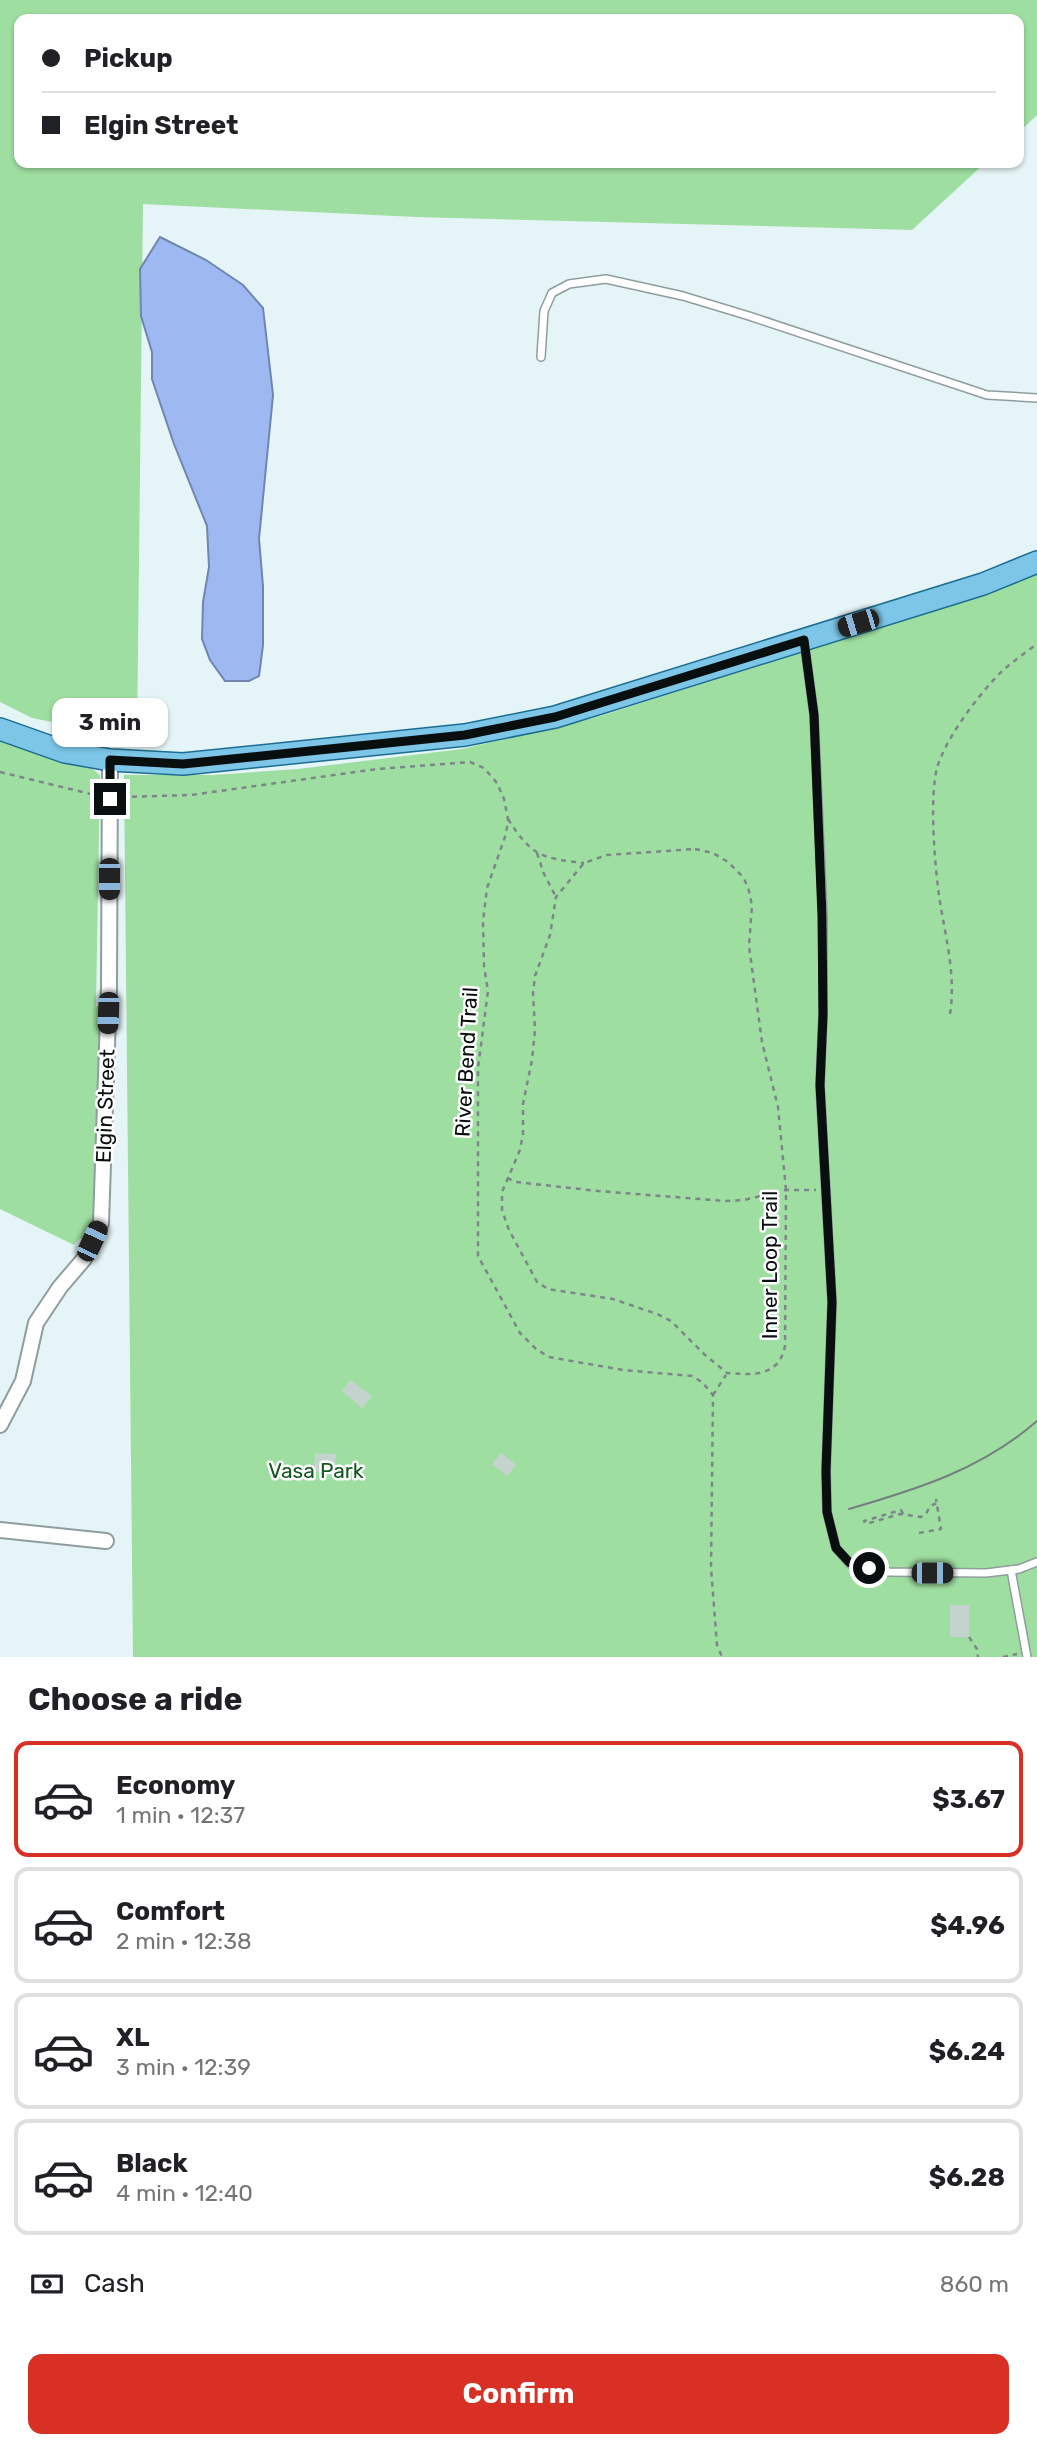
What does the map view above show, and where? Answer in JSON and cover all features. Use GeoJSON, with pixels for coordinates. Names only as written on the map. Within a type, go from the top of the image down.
{"type":"FeatureCollection","features":[{"type":"Feature","properties":{"kind":"main road"},"geometry":{"type":"LineString","coordinates":[[0,729],[65,752],[110,760],[183,764],[465,735],[555,717],[983,584],[1037,562]]}},
{"type":"Feature","properties":{"kind":"street","name":"Elgin Street"},"geometry":{"type":"LineString","coordinates":[[0,1425],[23,1381],[36,1323],[83,1259],[101,1223],[108,987],[110,760]]}},
{"type":"Feature","properties":{"kind":"street"},"geometry":{"type":"LineString","coordinates":[[0,1530],[106,1541]]}},
{"type":"Feature","properties":{"kind":"lane"},"geometry":{"type":"LineString","coordinates":[[541,357],[544,311],[552,293],[569,284],[606,279],[671,293],[749,316],[987,395],[1037,398]]}},
{"type":"Feature","properties":{"kind":"lane"},"geometry":{"type":"LineString","coordinates":[[804,640],[814,715],[821,889],[823,1015],[820,1085],[832,1302],[826,1471],[827,1512],[836,1548],[850,1563],[888,1572],[986,1573],[1010,1570],[1037,1562]]}},
{"type":"Feature","properties":{"kind":"lane"},"geometry":{"type":"LineString","coordinates":[[1010,1570],[1027,1657]]}},
{"type":"Feature","properties":{"kind":"path"},"geometry":{"type":"LineString","coordinates":[[950,1014],[953,996],[938,888],[933,805],[937,768],[951,739],[976,703],[1003,671],[1037,643]]}},
{"type":"Feature","properties":{"kind":"path"},"geometry":{"type":"LineString","coordinates":[[0,772],[110,799],[191,795],[377,769],[470,762],[484,768],[496,783],[504,799],[508,819],[524,844],[537,853],[557,860],[584,863]]}},
{"type":"Feature","properties":{"kind":"path","name":"River Bend Trail"},"geometry":{"type":"LineString","coordinates":[[508,819],[506,834],[487,888],[483,922],[484,966],[488,991],[478,1068],[478,1256],[520,1333],[536,1349],[550,1357],[623,1370],[692,1376],[702,1382],[713,1395]]}},
{"type":"Feature","properties":{"kind":"path","name":"Inner Loop Trail"},"geometry":{"type":"LineString","coordinates":[[584,863],[607,855],[695,849],[713,853],[728,862],[744,878],[749,891],[752,906],[749,946],[762,1042],[778,1107],[786,1190],[785,1346],[783,1360],[774,1368],[762,1372],[727,1373]]}},
{"type":"Feature","properties":{"kind":"path"},"geometry":{"type":"LineString","coordinates":[[537,853],[556,897]]}},
{"type":"Feature","properties":{"kind":"path"},"geometry":{"type":"LineString","coordinates":[[584,863],[556,897],[550,935],[535,976],[535,1030],[523,1104],[520,1150],[502,1192],[502,1210],[509,1230],[537,1282],[548,1289],[613,1299],[657,1314],[671,1321],[727,1373],[713,1395],[711,1568],[717,1645],[722,1657]]}},
{"type":"Feature","properties":{"kind":"path"},"geometry":{"type":"LineString","coordinates":[[507,1178],[516,1182],[598,1191],[725,1201],[744,1200],[786,1190],[826,1190]]}},
{"type":"Feature","properties":{"kind":"path"},"geometry":{"type":"LineString","coordinates":[[902,1512],[866,1524],[864,1521],[902,1512],[921,1517],[937,1501],[941,1529],[919,1533]]}},
{"type":"Feature","properties":{"kind":"path"},"geometry":{"type":"LineString","coordinates":[[969,1637],[977,1649],[978,1657]]}},
{"type":"Feature","properties":{"kind":"green space"},"geometry":{"type":"Polygon","coordinates":[[[0,0],[1037,0],[1037,115],[1024,127],[1024,14],[14,14],[14,168],[980,168],[912,230],[416,217],[143,204],[137,739],[32,718],[0,702],[0,0]]]}},
{"type":"Feature","properties":{"kind":"green space","name":"Vasa Park"},"geometry":{"type":"Polygon","coordinates":[[[1037,572],[1037,1657],[133,1657],[124,775],[213,775],[298,769],[462,749],[594,718],[1004,588],[1037,572]]]}},
{"type":"Feature","properties":{"kind":"green space"},"geometry":{"type":"Polygon","coordinates":[[[0,736],[89,766],[100,775],[96,1006],[104,1007],[98,1251],[80,1238],[74,1245],[0,1209],[0,736]]]}},
{"type":"Feature","properties":{"kind":"water"},"geometry":{"type":"Polygon","coordinates":[[[160,237],[206,260],[243,285],[263,308],[273,395],[259,539],[263,586],[263,645],[259,676],[249,681],[225,681],[210,660],[202,639],[203,602],[209,567],[207,526],[174,444],[152,379],[152,352],[141,316],[140,269],[160,237]]]}},
{"type":"Feature","properties":{"kind":"building"},"geometry":{"type":"Polygon","coordinates":[[[350,1380],[372,1396],[362,1408],[342,1391],[350,1380]]]}},
{"type":"Feature","properties":{"kind":"building"},"geometry":{"type":"Polygon","coordinates":[[[315,1453],[336,1454],[335,1473],[314,1472],[315,1453]]]}},
{"type":"Feature","properties":{"kind":"building"},"geometry":{"type":"Polygon","coordinates":[[[501,1453],[516,1465],[507,1476],[492,1464],[501,1453]]]}},
{"type":"Feature","properties":{"kind":"building"},"geometry":{"type":"Polygon","coordinates":[[[950,1605],[969,1605],[969,1637],[950,1637],[950,1605]]]}},
{"type":"Feature","properties":{"kind":"tram line"},"geometry":{"type":"LineString","coordinates":[[849,1509],[900,1494],[972,1465],[1016,1438],[1037,1421]]}},
{"type":"Feature","properties":{"kind":"route"},"geometry":{"type":"LineString","coordinates":[[110,799],[110,760],[183,764],[465,735],[555,717],[804,640],[814,715],[822,916],[823,1015],[820,1085],[832,1302],[827,1512],[836,1548],[850,1563],[869,1568]]}}]}
